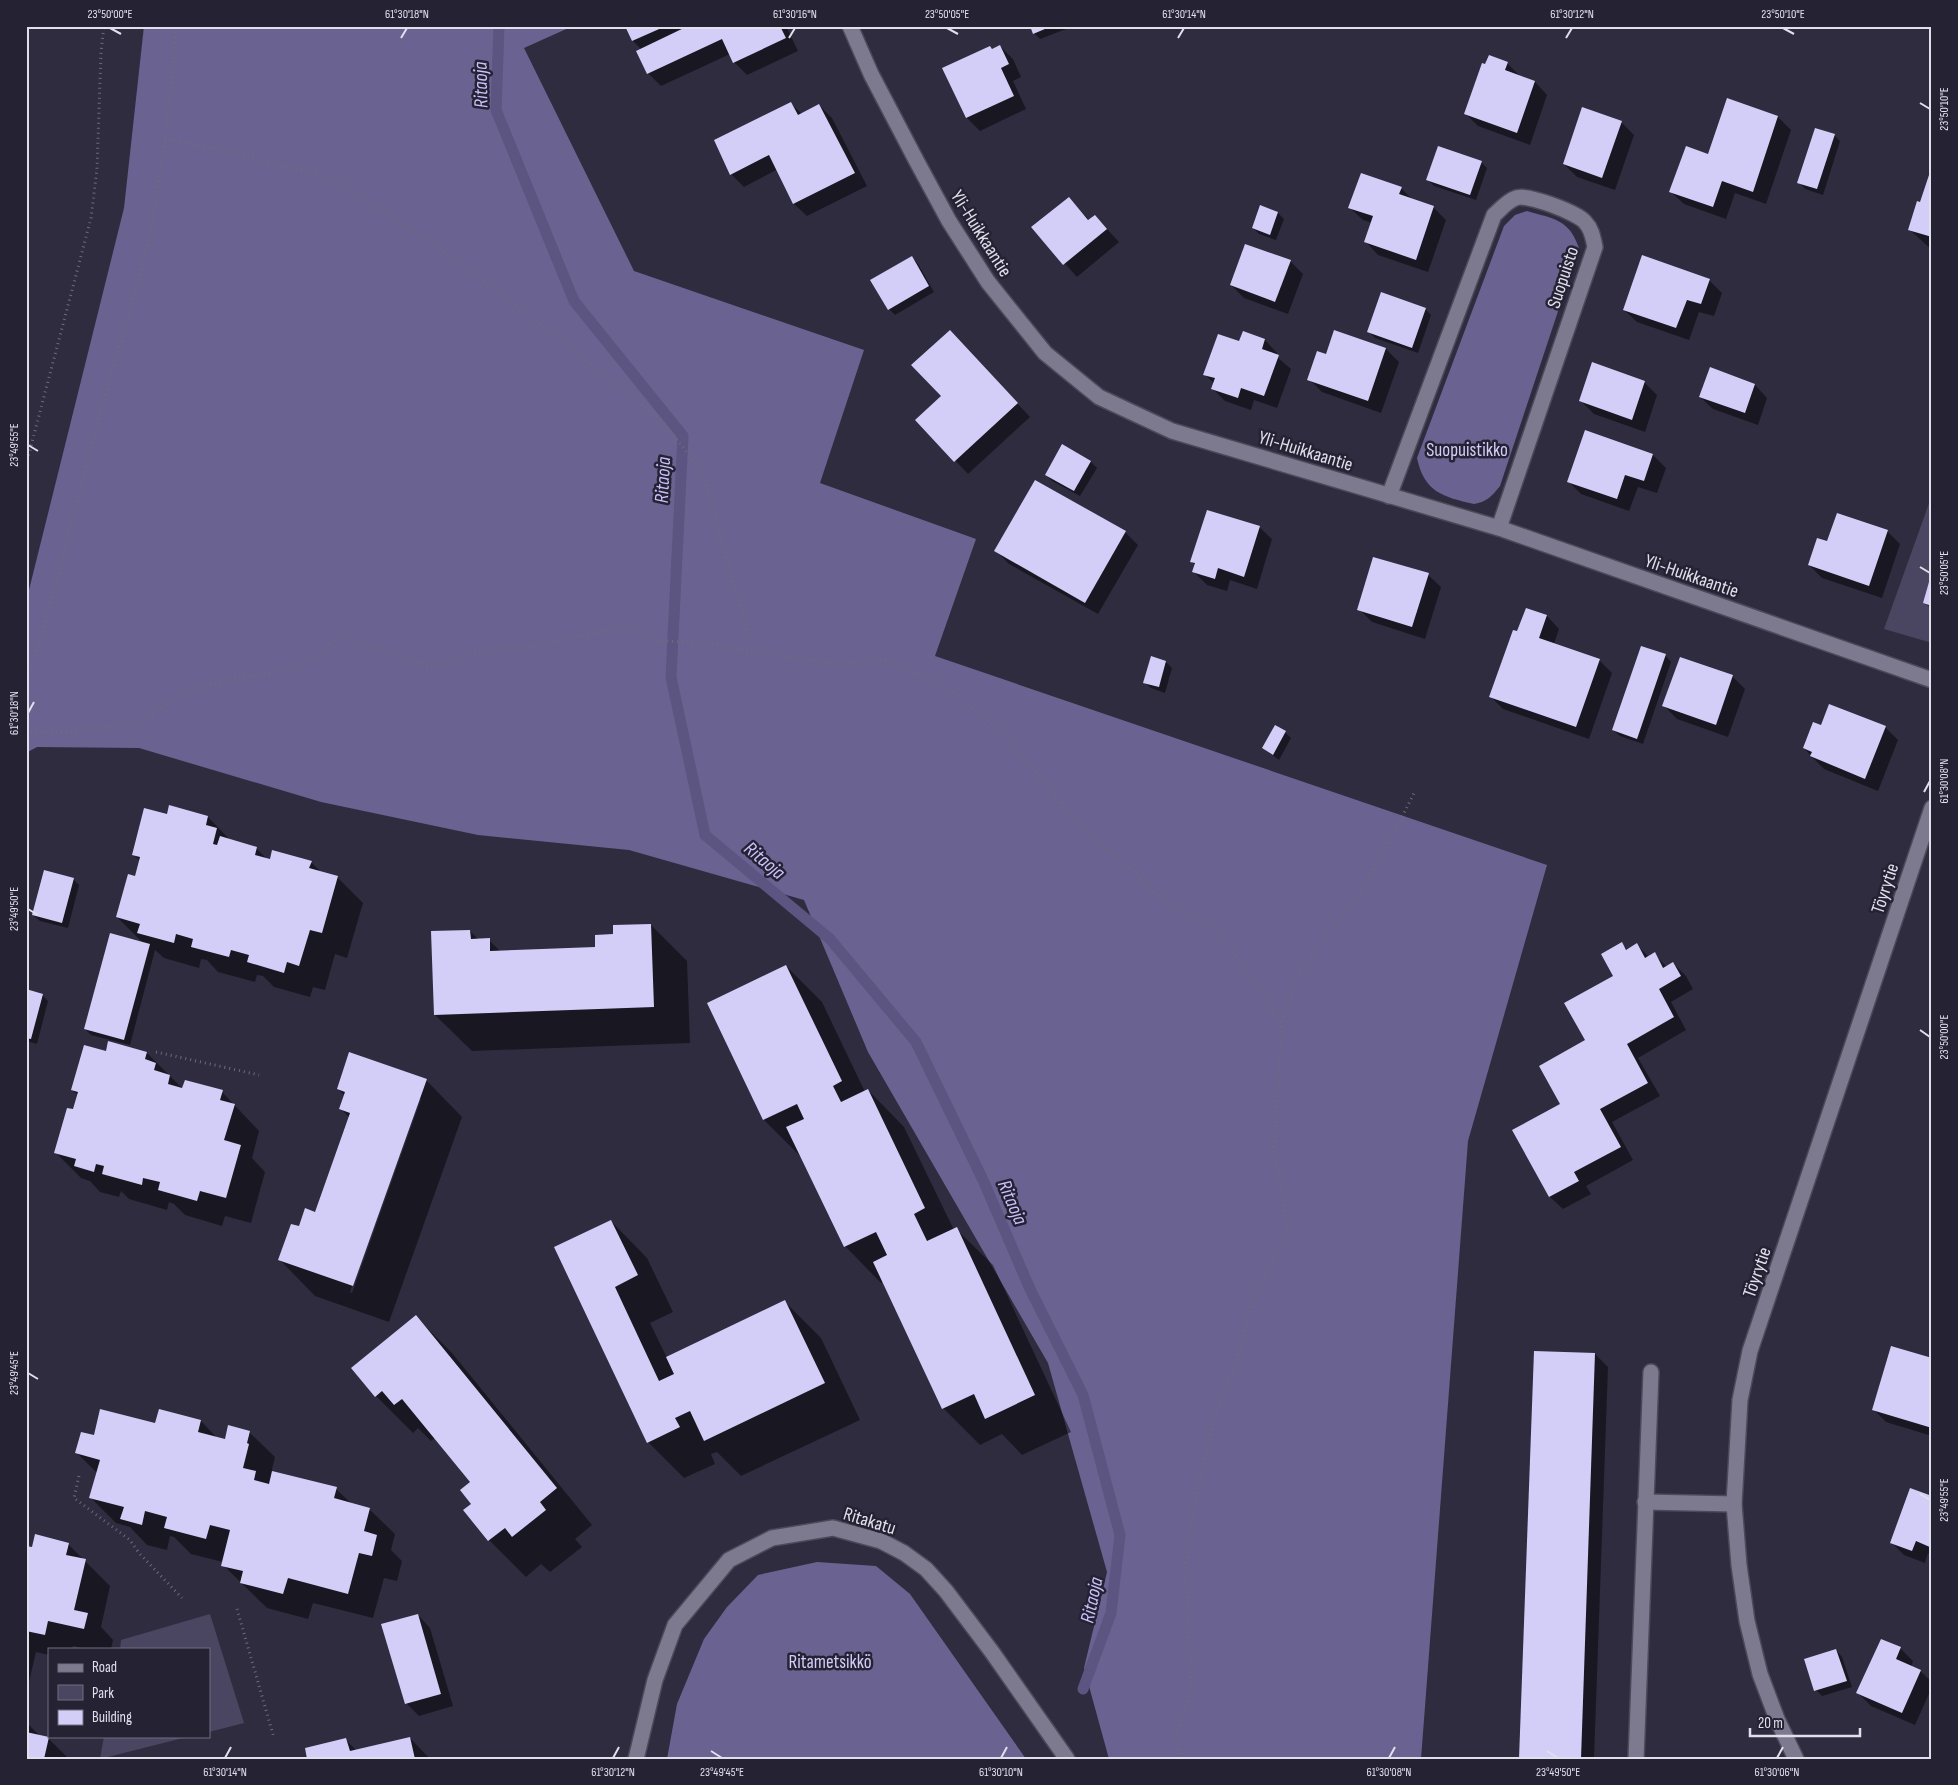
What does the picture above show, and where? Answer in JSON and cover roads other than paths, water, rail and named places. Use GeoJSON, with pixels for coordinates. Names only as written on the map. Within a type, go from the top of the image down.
{"type":"FeatureCollection","features":[{"type":"Feature","properties":{"kind":"street","name":"Yli-Huikkaantie"},"geometry":{"type":"LineString","coordinates":[[850,26],[872,74],[949,221],[988,282],[1045,353],[1100,397],[1172,431],[1499,528],[1932,680]]}},
{"type":"Feature","properties":{"kind":"street","name":"Suopuisto"},"geometry":{"type":"LineString","coordinates":[[1389,496],[1494,215],[1504,205],[1517,197],[1529,198],[1575,214],[1584,220],[1591,231],[1595,247],[1499,528]]}},
{"type":"Feature","properties":{"kind":"street","name":"Töyrytie"},"geometry":{"type":"LineString","coordinates":[[1796,1759],[1777,1719],[1760,1674],[1746,1621],[1734,1504],[1740,1400],[1750,1351],[1932,808]]}},
{"type":"Feature","properties":{"kind":"street"},"geometry":{"type":"LineString","coordinates":[[1636,1759],[1651,1372]]}},
{"type":"Feature","properties":{"kind":"street"},"geometry":{"type":"LineString","coordinates":[[1645,1502],[1734,1504]]}},
{"type":"Feature","properties":{"kind":"street","name":"Ritakatu"},"geometry":{"type":"LineString","coordinates":[[636,1759],[654,1680],[675,1624],[723,1567],[729,1560],[772,1538],[833,1528],[881,1541],[904,1553],[926,1569],[946,1591],[986,1644],[1067,1759]]}},
{"type":"Feature","properties":{"kind":"waterway","name":"Ritaoja"},"geometry":{"type":"LineString","coordinates":[[499,26],[496,110],[574,301],[683,436],[671,677],[705,835],[830,939],[916,1042],[983,1180],[1030,1289],[1083,1395],[1120,1535],[1111,1613],[1083,1689]]}},
{"type":"Feature","properties":{"kind":"park label","name":"Suopuistikko"},"geometry":{"type":"Point","coordinates":[1467,449]}},
{"type":"Feature","properties":{"kind":"park label","name":"Ritametsikkö"},"geometry":{"type":"Point","coordinates":[830,1661]}}]}
